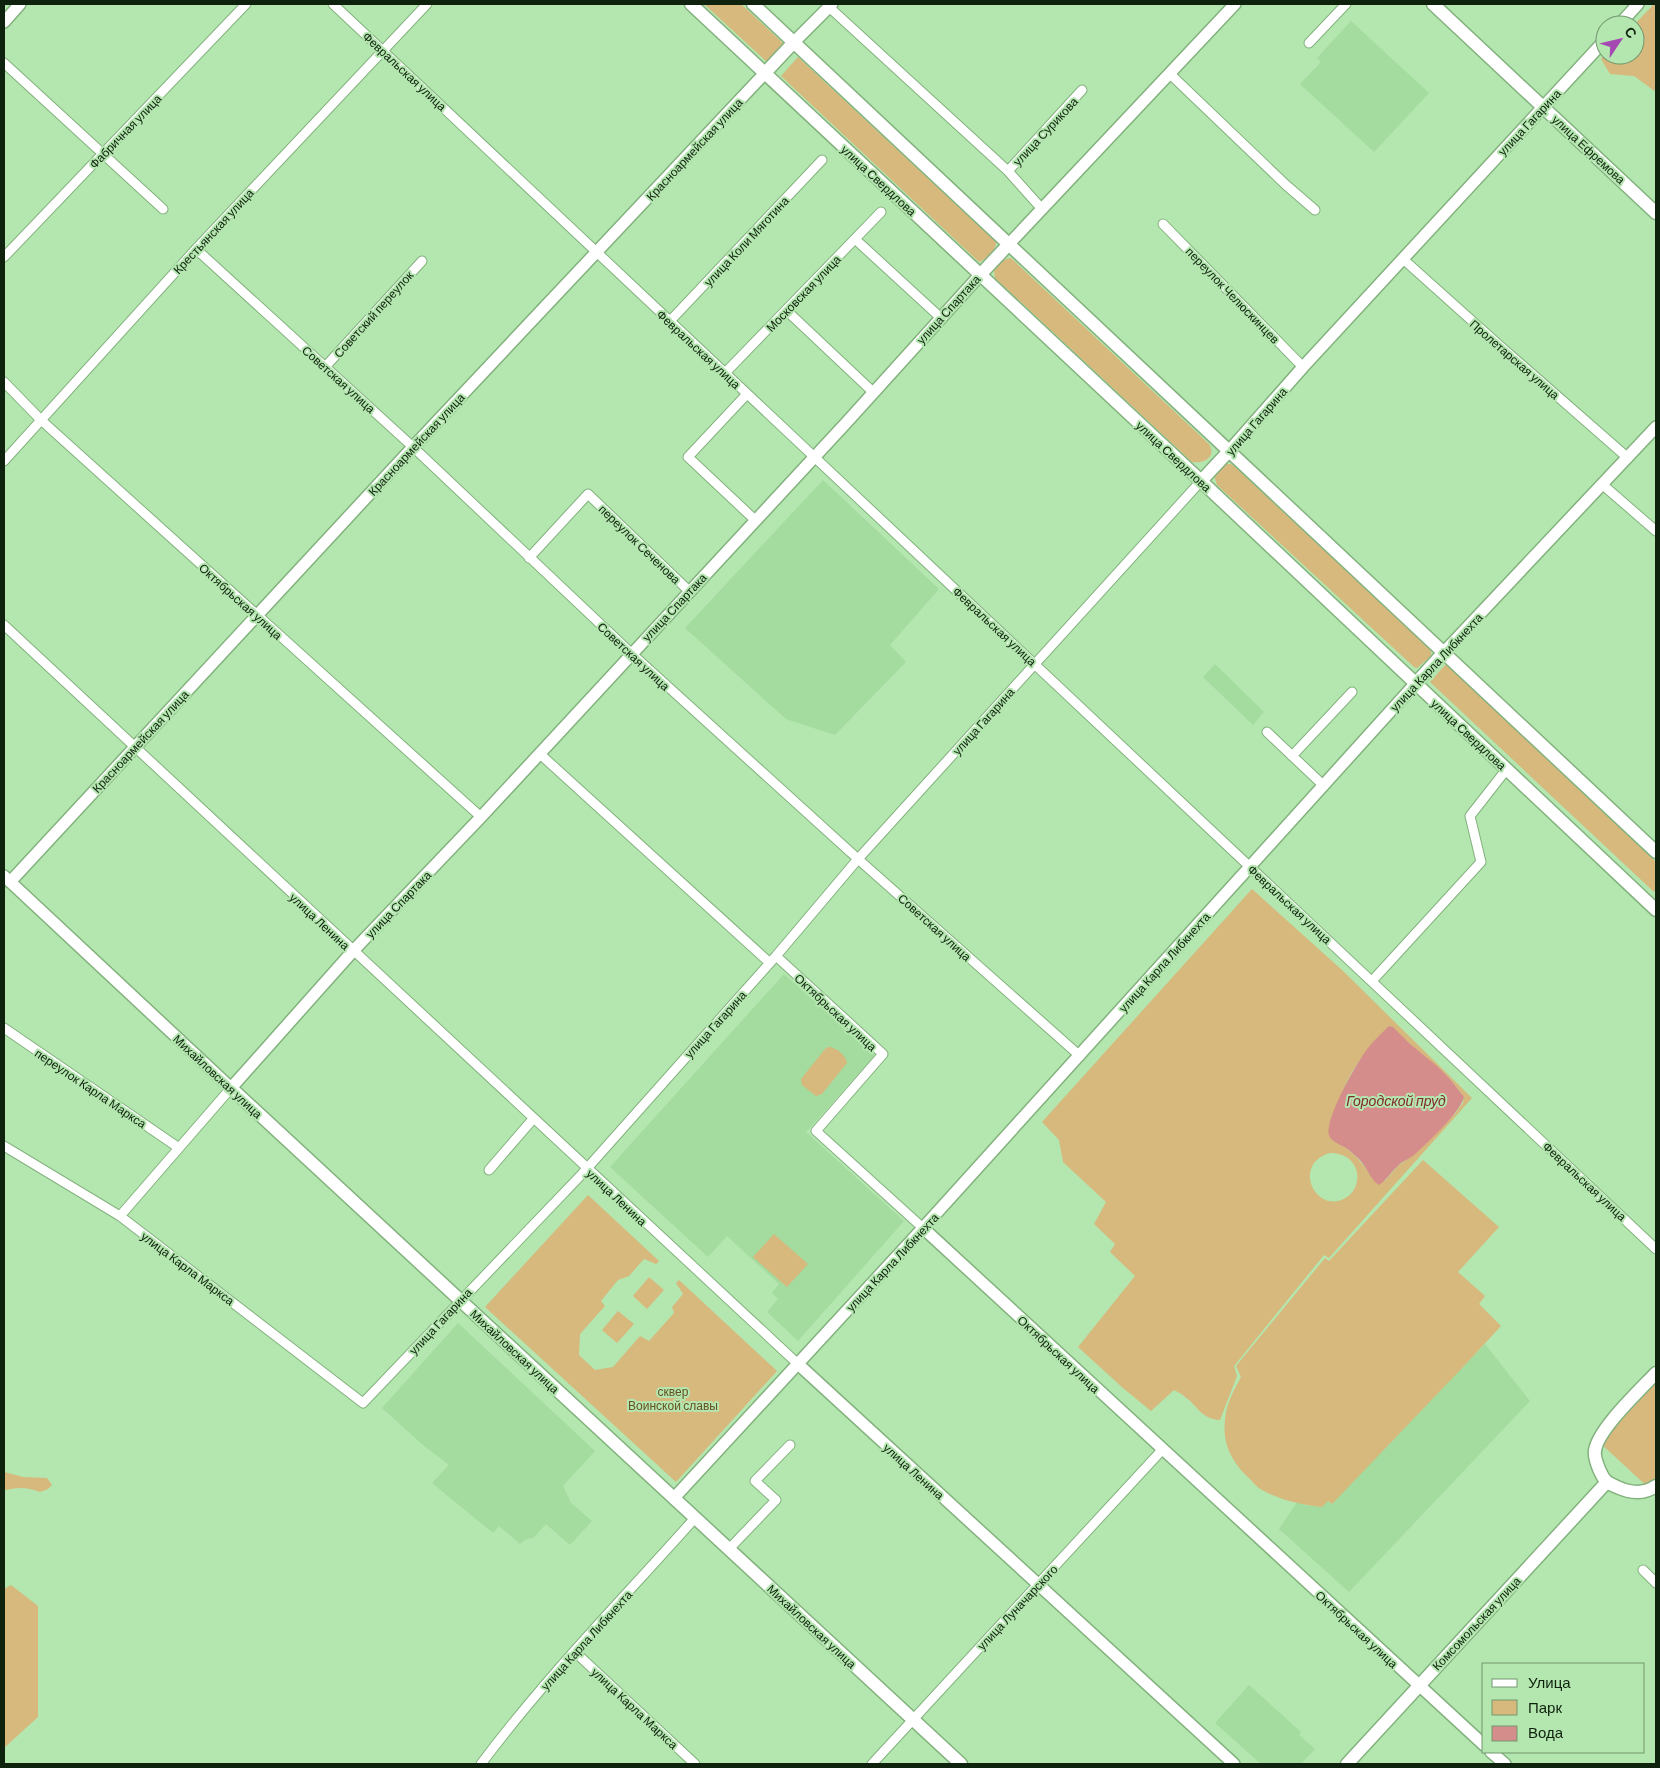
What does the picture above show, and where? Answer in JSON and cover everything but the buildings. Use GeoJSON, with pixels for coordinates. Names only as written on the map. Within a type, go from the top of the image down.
{"type":"FeatureCollection","features":[{"type":"Feature","properties":{"kind":"main road","name":"улица Свердлова"},"geometry":{"type":"LineString","coordinates":[[691,4],[1656,910]]}},
{"type":"Feature","properties":{"kind":"main road"},"geometry":{"type":"LineString","coordinates":[[753,4],[1656,852]]}},
{"type":"Feature","properties":{"kind":"main road","name":"улица Ефремова"},"geometry":{"type":"LineString","coordinates":[[1433,4],[1656,213]]}},
{"type":"Feature","properties":{"kind":"main road","name":"Красноармейская улица"},"geometry":{"type":"LineString","coordinates":[[765,73],[794,42]]}},
{"type":"Feature","properties":{"kind":"main road","name":"улица Спартака"},"geometry":{"type":"LineString","coordinates":[[980,275],[1009,244]]}},
{"type":"Feature","properties":{"kind":"main road","name":"улица Гагарина"},"geometry":{"type":"LineString","coordinates":[[1201,481],[1229,451]]}},
{"type":"Feature","properties":{"kind":"main road","name":"улица Карла Либкнехта"},"geometry":{"type":"LineString","coordinates":[[1415,684],[1444,652]]}},
{"type":"Feature","properties":{"kind":"main road","name":"Михайловская улица"},"geometry":{"type":"LineString","coordinates":[[231,1088],[961,1764]]}},
{"type":"Feature","properties":{"kind":"main road"},"geometry":{"type":"LineString","coordinates":[[1656,1373],[1607,1426],[1598,1440],[1594,1451],[1598,1467],[1606,1483],[1626,1492],[1640,1493],[1656,1486]]}},
{"type":"Feature","properties":{"kind":"main road","name":"Комсомольская улица"},"geometry":{"type":"LineString","coordinates":[[1347,1764],[1606,1483]]}},
{"type":"Feature","properties":{"kind":"street"},"geometry":{"type":"LineString","coordinates":[[4,22],[20,4]]}},
{"type":"Feature","properties":{"kind":"street","name":"Фабричная улица"},"geometry":{"type":"LineString","coordinates":[[4,257],[246,4]]}},
{"type":"Feature","properties":{"kind":"street","name":"Февральская улица"},"geometry":{"type":"LineString","coordinates":[[333,4],[1656,1248]]}},
{"type":"Feature","properties":{"kind":"street","name":"Крестьянская улица"},"geometry":{"type":"LineString","coordinates":[[4,461],[196,249],[427,4]]}},
{"type":"Feature","properties":{"kind":"street","name":"улица Спартака"},"geometry":{"type":"LineString","coordinates":[[1009,244],[1234,4]]}},
{"type":"Feature","properties":{"kind":"street"},"geometry":{"type":"LineString","coordinates":[[1309,43],[1346,4]]}},
{"type":"Feature","properties":{"kind":"street"},"geometry":{"type":"LineString","coordinates":[[1628,15],[1638,4]]}},
{"type":"Feature","properties":{"kind":"street"},"geometry":{"type":"LineString","coordinates":[[831,5],[1008,171],[1042,209]]}},
{"type":"Feature","properties":{"kind":"street","name":"Красноармейская улица"},"geometry":{"type":"LineString","coordinates":[[794,42],[831,5]]}},
{"type":"Feature","properties":{"kind":"street","name":"улица Гагарина"},"geometry":{"type":"LineString","coordinates":[[1229,451],[1303,367],[1595,51]]}},
{"type":"Feature","properties":{"kind":"street"},"geometry":{"type":"LineString","coordinates":[[4,63],[163,209]]}},
{"type":"Feature","properties":{"kind":"street","name":"Красноармейская улица"},"geometry":{"type":"LineString","coordinates":[[6,882],[765,73]]}},
{"type":"Feature","properties":{"kind":"street"},"geometry":{"type":"LineString","coordinates":[[1169,73],[1315,210]]}},
{"type":"Feature","properties":{"kind":"street","name":"улица Сурикова"},"geometry":{"type":"LineString","coordinates":[[1008,171],[1082,90]]}},
{"type":"Feature","properties":{"kind":"street","name":"улица Коли Мяготина"},"geometry":{"type":"LineString","coordinates":[[670,321],[822,160]]}},
{"type":"Feature","properties":{"kind":"street","name":"Московская улица"},"geometry":{"type":"LineString","coordinates":[[725,373],[881,212]]}},
{"type":"Feature","properties":{"kind":"street","name":"переулок Челюскинцев"},"geometry":{"type":"LineString","coordinates":[[1163,224],[1303,367]]}},
{"type":"Feature","properties":{"kind":"street"},"geometry":{"type":"LineString","coordinates":[[855,239],[941,318]]}},
{"type":"Feature","properties":{"kind":"street","name":"Советская улица"},"geometry":{"type":"LineString","coordinates":[[196,249],[413,447],[632,654],[858,859],[1080,1056]]}},
{"type":"Feature","properties":{"kind":"street","name":"Пролетарская улица"},"geometry":{"type":"LineString","coordinates":[[1404,259],[1628,458]]}},
{"type":"Feature","properties":{"kind":"street","name":"Советский переулок"},"geometry":{"type":"LineString","coordinates":[[325,367],[422,261]]}},
{"type":"Feature","properties":{"kind":"street","name":"улица Спартака"},"geometry":{"type":"LineString","coordinates":[[120,1216],[353,951],[540,754],[980,275]]}},
{"type":"Feature","properties":{"kind":"street"},"geometry":{"type":"LineString","coordinates":[[786,310],[873,392]]}},
{"type":"Feature","properties":{"kind":"street","name":"Октябрьская улица"},"geometry":{"type":"LineString","coordinates":[[4,382],[41,420],[481,817]]}},
{"type":"Feature","properties":{"kind":"street"},"geometry":{"type":"LineString","coordinates":[[747,394],[688,457],[755,520]]}},
{"type":"Feature","properties":{"kind":"street","name":"улица Карла Либкнехта"},"geometry":{"type":"LineString","coordinates":[[1444,652],[1656,427]]}},
{"type":"Feature","properties":{"kind":"street","name":"улица Гагарина"},"geometry":{"type":"LineString","coordinates":[[363,1403],[587,1169],[773,959],[858,859],[1201,481]]}},
{"type":"Feature","properties":{"kind":"street"},"geometry":{"type":"LineString","coordinates":[[1603,485],[1656,531]]}},
{"type":"Feature","properties":{"kind":"street","name":"переулок Сеченова"},"geometry":{"type":"LineString","coordinates":[[529,558],[588,494],[689,591]]}},
{"type":"Feature","properties":{"kind":"street","name":"улица Ленина"},"geometry":{"type":"LineString","coordinates":[[4,625],[533,1119],[1234,1764]]}},
{"type":"Feature","properties":{"kind":"street","name":"улица Карла Либкнехта"},"geometry":{"type":"LineString","coordinates":[[674,1498],[1080,1056],[1415,684]]}},
{"type":"Feature","properties":{"kind":"street"},"geometry":{"type":"LineString","coordinates":[[1292,756],[1352,692]]}},
{"type":"Feature","properties":{"kind":"street"},"geometry":{"type":"LineString","coordinates":[[1267,732],[1323,785]]}},
{"type":"Feature","properties":{"kind":"street","name":"Октябрьская улица"},"geometry":{"type":"LineString","coordinates":[[540,754],[883,1054],[816,1131],[1482,1743]]}},
{"type":"Feature","properties":{"kind":"street"},"geometry":{"type":"LineString","coordinates":[[1372,981],[1481,862],[1470,816],[1506,770]]}},
{"type":"Feature","properties":{"kind":"street","name":"Михайловская улица"},"geometry":{"type":"LineString","coordinates":[[6,882],[231,1088]]}},
{"type":"Feature","properties":{"kind":"street","name":"переулок Карла Маркса"},"geometry":{"type":"LineString","coordinates":[[4,1028],[179,1148]]}},
{"type":"Feature","properties":{"kind":"street"},"geometry":{"type":"LineString","coordinates":[[489,1170],[533,1119]]}},
{"type":"Feature","properties":{"kind":"street","name":"улица Карла Маркса"},"geometry":{"type":"LineString","coordinates":[[4,1146],[120,1216],[363,1403]]}},
{"type":"Feature","properties":{"kind":"street"},"geometry":{"type":"LineString","coordinates":[[729,1549],[776,1500],[755,1481],[790,1444]]}},
{"type":"Feature","properties":{"kind":"street","name":"улица Луначарского"},"geometry":{"type":"LineString","coordinates":[[872,1764],[1162,1450]]}},
{"type":"Feature","properties":{"kind":"street","name":"улица Карла Либкнехта"},"geometry":{"type":"LineString","coordinates":[[481,1764],[507,1730],[695,1518]]}},
{"type":"Feature","properties":{"kind":"street"},"geometry":{"type":"LineString","coordinates":[[1643,1570],[1656,1583]]}},
{"type":"Feature","properties":{"kind":"street","name":"улица Карла Маркса"},"geometry":{"type":"LineString","coordinates":[[575,1652],[695,1764]]}},
{"type":"Feature","properties":{"kind":"street"},"geometry":{"type":"LineString","coordinates":[[1492,1753],[1505,1764]]}},
{"type":"Feature","properties":{"kind":"shaded area"},"geometry":{"type":"Polygon","coordinates":[[[1351,21],[1429,93],[1374,152],[1300,84],[1321,62],[1317,58],[1351,21]]]}},
{"type":"Feature","properties":{"kind":"shaded area"},"geometry":{"type":"Polygon","coordinates":[[[823,480],[939,589],[890,645],[906,662],[835,735],[786,719],[685,628],[823,480]]]}},
{"type":"Feature","properties":{"kind":"shaded area"},"geometry":{"type":"Polygon","coordinates":[[[1215,664],[1264,712],[1253,725],[1203,677],[1215,664]]]}},
{"type":"Feature","properties":{"kind":"shaded area"},"geometry":{"type":"Polygon","coordinates":[[[784,974],[875,1055],[806,1132],[904,1221],[798,1341],[767,1312],[778,1299],[772,1293],[779,1284],[727,1236],[708,1257],[610,1167],[784,974]]]}},
{"type":"Feature","properties":{"kind":"shaded area"},"geometry":{"type":"Polygon","coordinates":[[[458,1323],[595,1451],[563,1486],[571,1503],[592,1521],[570,1545],[546,1524],[533,1538],[526,1539],[520,1544],[499,1526],[493,1533],[432,1483],[449,1465],[423,1445],[382,1408],[458,1323]]]}},
{"type":"Feature","properties":{"kind":"shaded area"},"geometry":{"type":"Polygon","coordinates":[[[1485,1344],[1530,1401],[1349,1592],[1279,1529],[1297,1502],[1310,1506],[1328,1501],[1331,1504],[1485,1344]]]}},
{"type":"Feature","properties":{"kind":"shaded area"},"geometry":{"type":"Polygon","coordinates":[[[1249,1685],[1301,1732],[1299,1735],[1315,1749],[1301,1764],[1261,1764],[1215,1723],[1249,1685]]]}},
{"type":"Feature","properties":{"kind":"green space"},"geometry":{"type":"Polygon","coordinates":[[[704,4],[741,4],[784,44],[767,62],[704,4]]]}},
{"type":"Feature","properties":{"kind":"green space"},"geometry":{"type":"Polygon","coordinates":[[[1656,4],[1656,92],[1634,76],[1610,74],[1605,65],[1645,65],[1644,15],[1656,4]]]}},
{"type":"Feature","properties":{"kind":"green space"},"geometry":{"type":"Polygon","coordinates":[[[798,57],[996,242],[994,248],[985,259],[979,262],[781,76],[798,57]]]}},
{"type":"Feature","properties":{"kind":"green space"},"geometry":{"type":"Polygon","coordinates":[[[1011,258],[1209,444],[1211,453],[1208,459],[1201,462],[1192,462],[995,278],[994,271],[998,266],[1003,261],[1011,258]]]}},
{"type":"Feature","properties":{"kind":"green space"},"geometry":{"type":"Polygon","coordinates":[[[1225,464],[1234,466],[1431,650],[1431,656],[1417,668],[1414,667],[1217,485],[1214,475],[1225,464]]]}},
{"type":"Feature","properties":{"kind":"green space"},"geometry":{"type":"Polygon","coordinates":[[[1446,664],[1656,862],[1656,890],[1654,892],[1430,682],[1446,664]]]}},
{"type":"Feature","properties":{"kind":"green space"},"geometry":{"type":"Polygon","coordinates":[[[1252,889],[1342,970],[1472,1098],[1329,1258],[1324,1255],[1234,1366],[1237,1376],[1220,1420],[1204,1415],[1183,1395],[1174,1390],[1151,1411],[1078,1347],[1135,1276],[1110,1252],[1115,1244],[1094,1224],[1106,1202],[1063,1162],[1059,1140],[1042,1122],[1252,889]],[[1390,1026],[1362,1057],[1346,1083],[1338,1105],[1332,1140],[1356,1157],[1374,1181],[1385,1181],[1398,1166],[1414,1154],[1455,1114],[1463,1103],[1464,1097],[1450,1079],[1390,1026]],[[1329,1153],[1317,1159],[1311,1168],[1310,1178],[1312,1187],[1318,1195],[1326,1200],[1336,1201],[1347,1197],[1353,1192],[1357,1183],[1357,1175],[1354,1164],[1350,1160],[1341,1154],[1329,1153]]]}},
{"type":"Feature","properties":{"kind":"green space"},"geometry":{"type":"Polygon","coordinates":[[[828,1047],[840,1052],[845,1057],[847,1063],[822,1094],[816,1096],[802,1085],[801,1079],[828,1047]]]}},
{"type":"Feature","properties":{"kind":"green space"},"geometry":{"type":"Polygon","coordinates":[[[1423,1160],[1499,1227],[1458,1272],[1485,1296],[1479,1304],[1501,1326],[1332,1504],[1328,1501],[1322,1507],[1307,1505],[1269,1494],[1258,1487],[1239,1467],[1227,1446],[1225,1429],[1227,1408],[1241,1377],[1236,1366],[1325,1258],[1329,1261],[1423,1160]]]}},
{"type":"Feature","properties":{"kind":"green space","name":"сквер Воинской славы"},"geometry":{"type":"Polygon","coordinates":[[[588,1195],[659,1261],[656,1264],[644,1259],[629,1276],[618,1280],[601,1301],[605,1306],[580,1334],[579,1355],[595,1370],[613,1367],[640,1336],[649,1341],[674,1313],[672,1307],[683,1294],[676,1283],[679,1280],[777,1371],[676,1482],[485,1307],[588,1195]]]}},
{"type":"Feature","properties":{"kind":"green space"},"geometry":{"type":"Polygon","coordinates":[[[774,1234],[808,1264],[787,1287],[753,1257],[774,1234]]]}},
{"type":"Feature","properties":{"kind":"green space"},"geometry":{"type":"Polygon","coordinates":[[[649,1277],[664,1290],[647,1309],[633,1296],[649,1277]]]}},
{"type":"Feature","properties":{"kind":"green space"},"geometry":{"type":"Polygon","coordinates":[[[618,1311],[634,1324],[617,1343],[602,1330],[618,1311]]]}},
{"type":"Feature","properties":{"kind":"green space"},"geometry":{"type":"Polygon","coordinates":[[[1656,1373],[1656,1486],[1651,1490],[1598,1441],[1656,1373]]]}},
{"type":"Feature","properties":{"kind":"green space"},"geometry":{"type":"Polygon","coordinates":[[[4,1472],[23,1477],[47,1478],[52,1485],[40,1492],[23,1488],[6,1490],[4,1489],[4,1472]]]}},
{"type":"Feature","properties":{"kind":"green space"},"geometry":{"type":"Polygon","coordinates":[[[11,1585],[38,1606],[38,1717],[4,1748],[4,1589],[11,1585]]]}},
{"type":"Feature","properties":{"kind":"water","name":"Городской пруд"},"geometry":{"type":"Polygon","coordinates":[[[1389,1026],[1393,1027],[1437,1066],[1464,1097],[1457,1111],[1442,1128],[1379,1185],[1359,1159],[1330,1138],[1329,1127],[1343,1090],[1357,1065],[1370,1045],[1389,1026]]]}}]}
